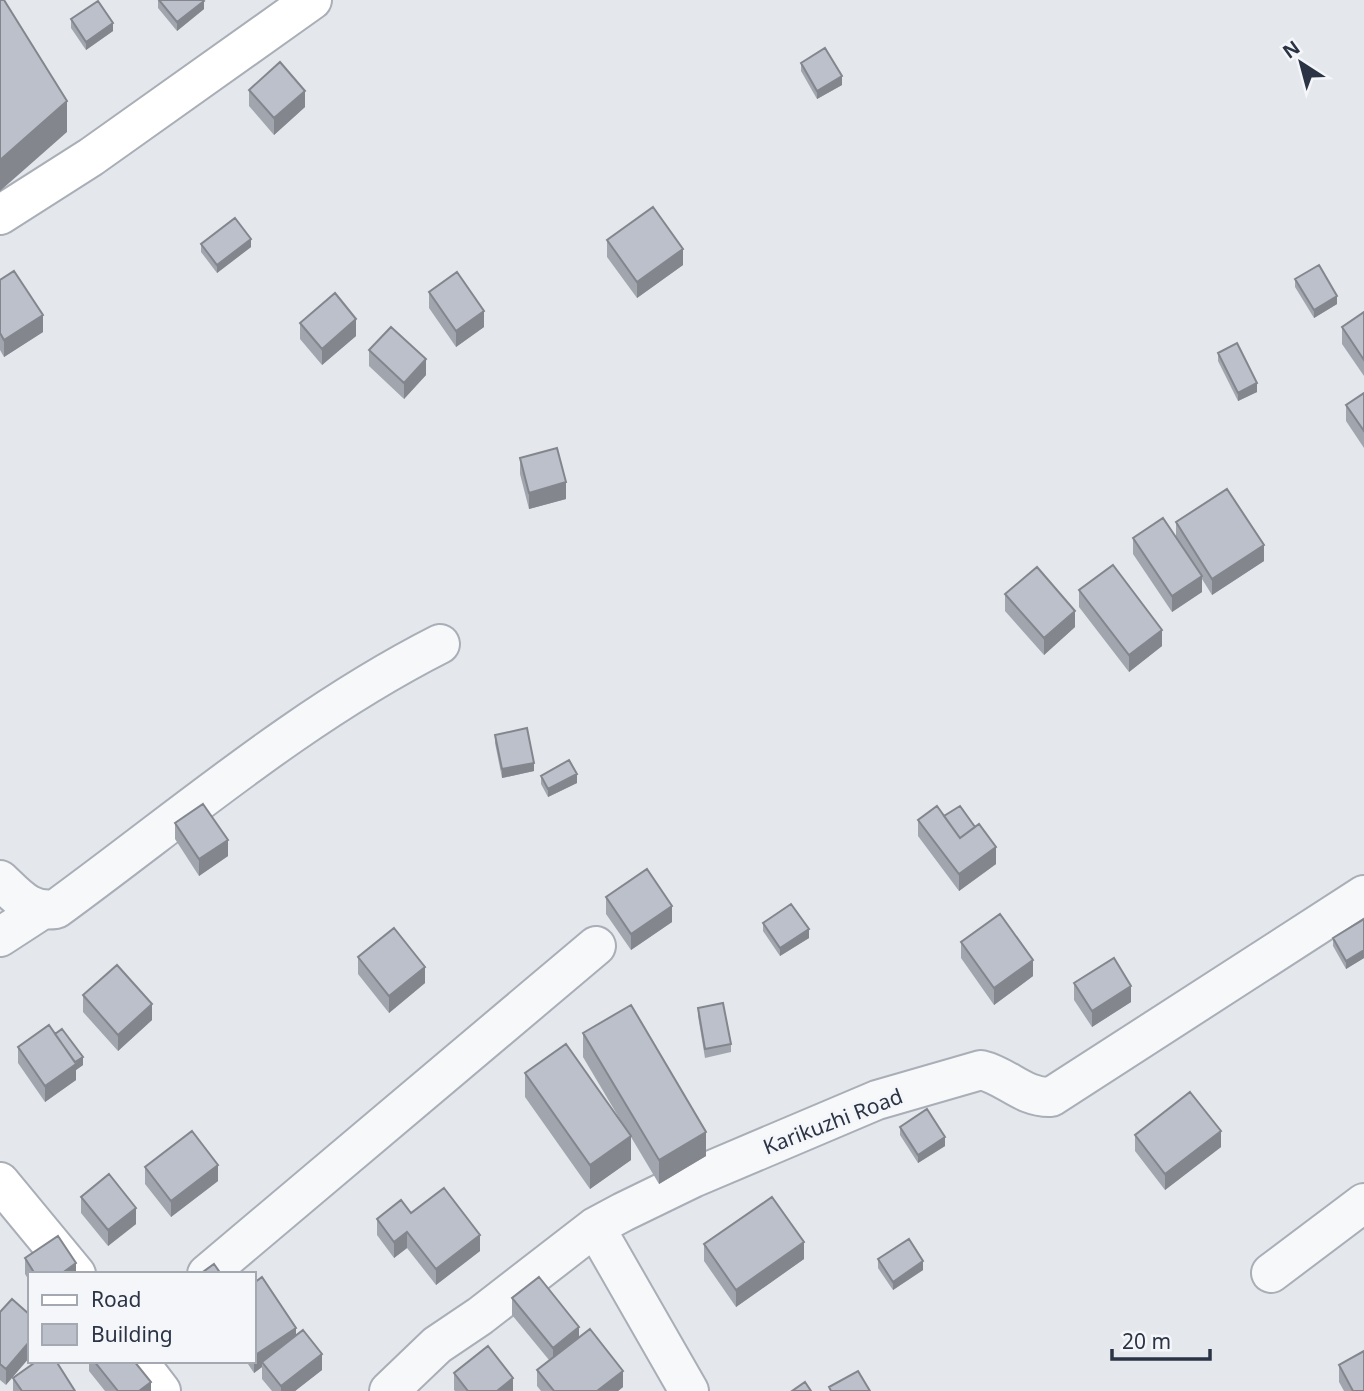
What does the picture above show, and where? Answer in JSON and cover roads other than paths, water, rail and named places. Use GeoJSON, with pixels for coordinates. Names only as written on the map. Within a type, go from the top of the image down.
{"type":"FeatureCollection","features":[{"type":"Feature","properties":{"kind":"main road"},"geometry":{"type":"LineString","coordinates":[[0,215],[91,157],[312,0]]}},
{"type":"Feature","properties":{"kind":"main road"},"geometry":{"type":"LineString","coordinates":[[0,1182],[74,1272]]}},
{"type":"Feature","properties":{"kind":"main road"},"geometry":{"type":"LineString","coordinates":[[140,1363],[161,1391]]}},
{"type":"Feature","properties":{"kind":"street"},"geometry":{"type":"LineString","coordinates":[[0,937],[40,911],[56,909],[219,784],[328,709],[390,669],[440,644]]}},
{"type":"Feature","properties":{"kind":"street"},"geometry":{"type":"LineString","coordinates":[[0,880],[26,904],[40,911]]}},
{"type":"Feature","properties":{"kind":"street","name":"Karikuzhi Road"},"geometry":{"type":"LineString","coordinates":[[389,1391],[437,1345],[502,1300],[595,1227],[693,1178],[877,1100],[981,1070],[997,1074],[1036,1098],[1059,1094],[1276,949],[1364,895]]}},
{"type":"Feature","properties":{"kind":"street"},"geometry":{"type":"LineString","coordinates":[[209,1272],[596,946]]}},
{"type":"Feature","properties":{"kind":"street"},"geometry":{"type":"LineString","coordinates":[[1271,1273],[1364,1203]]}},
{"type":"Feature","properties":{"kind":"street"},"geometry":{"type":"LineString","coordinates":[[595,1227],[689,1391]]}}]}
